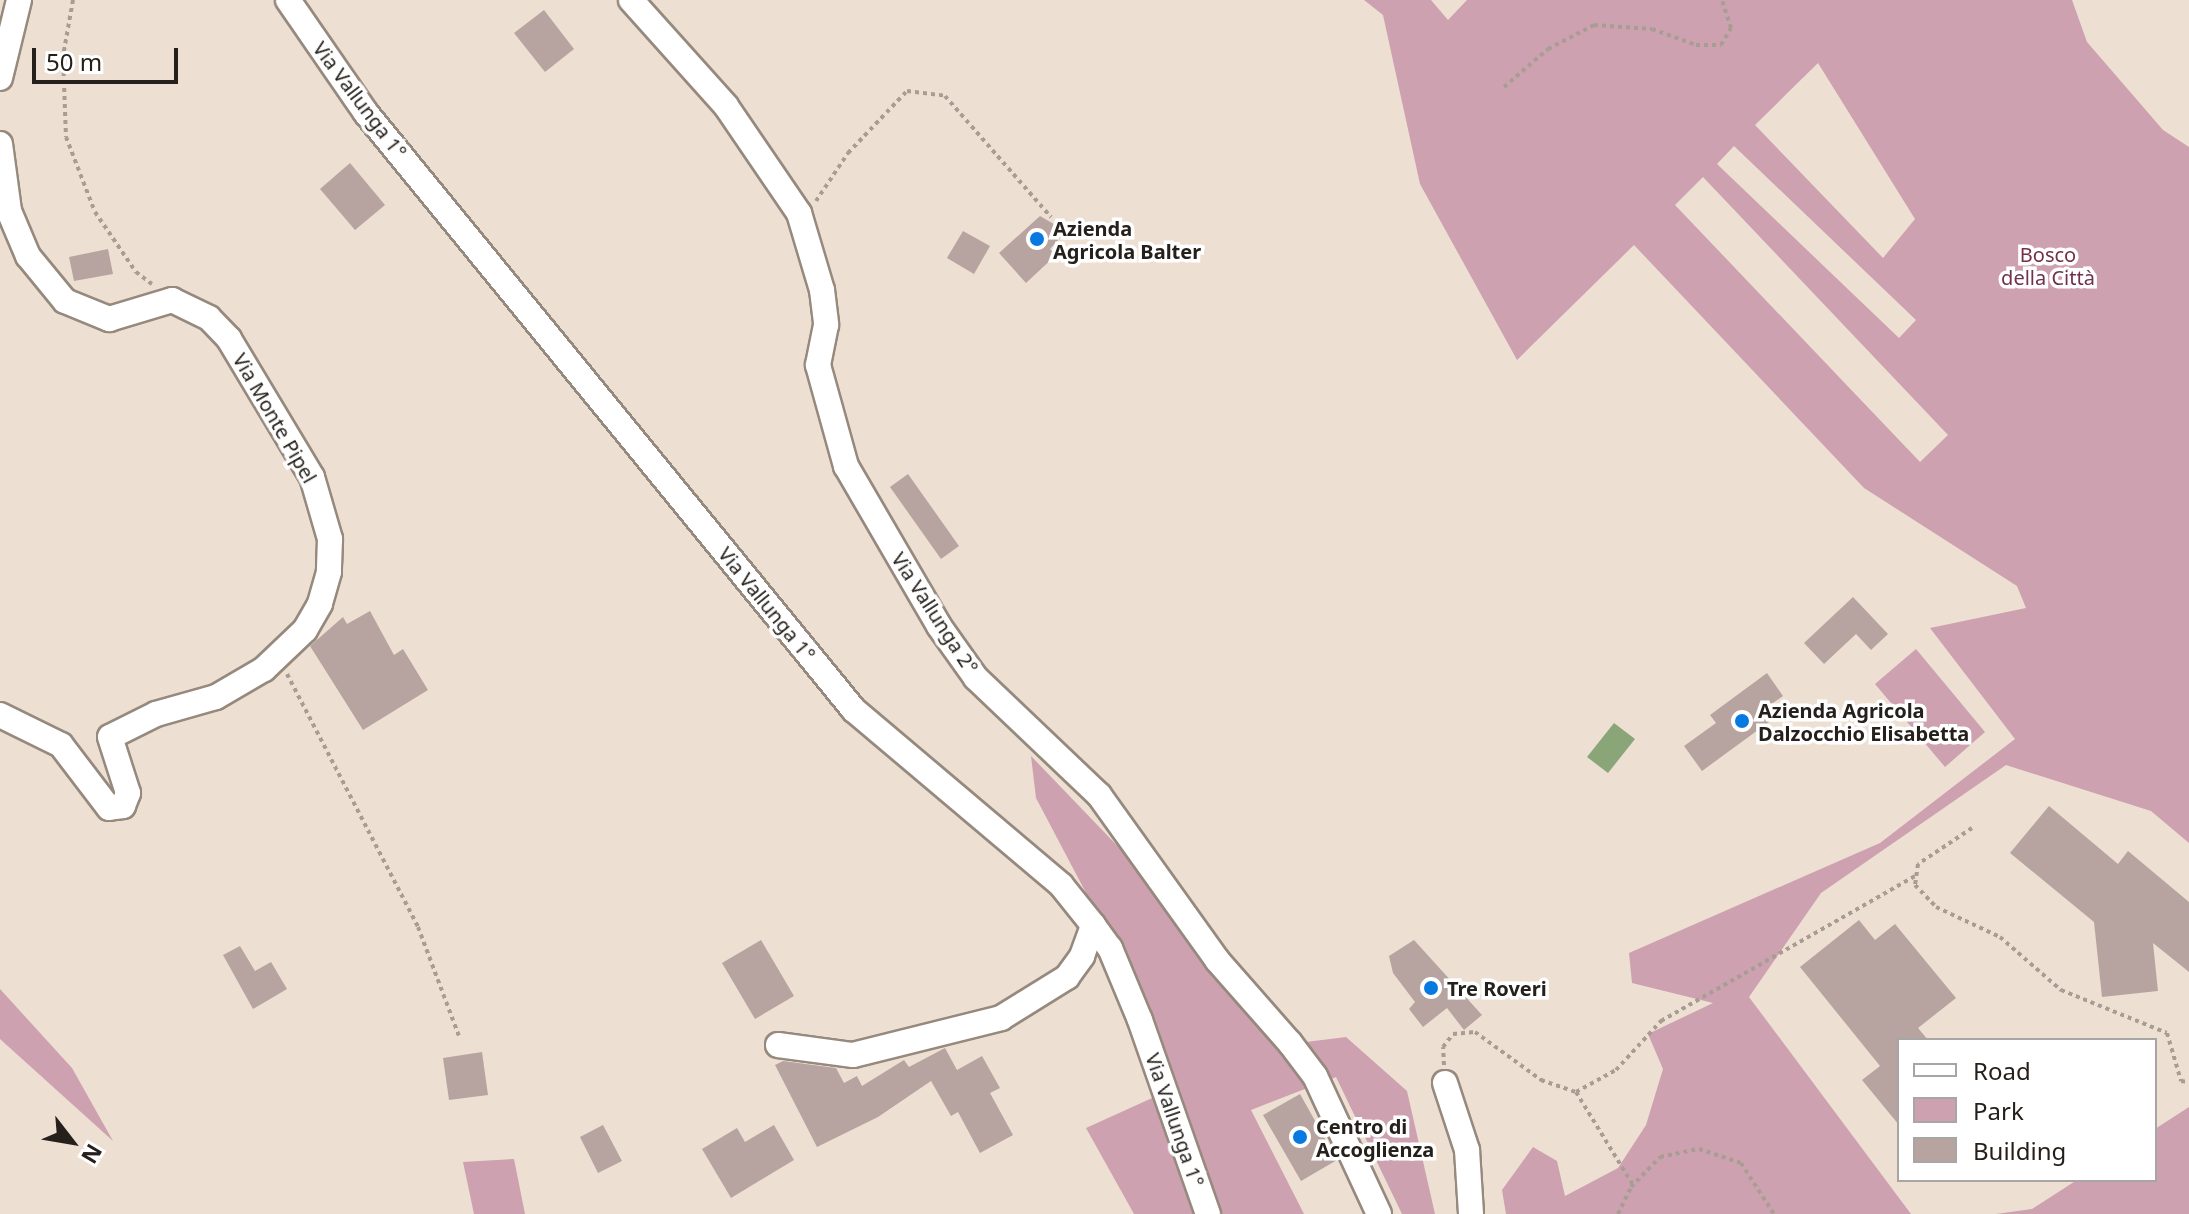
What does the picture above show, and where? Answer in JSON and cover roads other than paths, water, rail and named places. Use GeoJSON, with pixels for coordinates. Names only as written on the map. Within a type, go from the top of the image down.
{"type":"FeatureCollection","features":[{"type":"Feature","properties":{"kind":"street"},"geometry":{"type":"LineString","coordinates":[[0,78],[19,0]]}},
{"type":"Feature","properties":{"kind":"street","name":"Via Vallunga 1°"},"geometry":{"type":"LineString","coordinates":[[288,0],[366,113],[854,710],[1061,885],[1093,925],[1110,948],[1140,1020],[1208,1214]]}},
{"type":"Feature","properties":{"kind":"street","name":"Via Vallunga 2°"},"geometry":{"type":"LineString","coordinates":[[631,0],[726,106],[799,213],[822,290],[826,325],[818,365],[846,466],[939,626],[976,678],[1099,795],[1217,960],[1315,1076],[1379,1214]]}},
{"type":"Feature","properties":{"kind":"street","name":"Via Monte Pipel"},"geometry":{"type":"LineString","coordinates":[[0,144],[12,218],[28,256],[65,301],[109,319],[172,300],[209,318],[229,339],[312,477],[324,507],[329,572],[320,604],[305,630],[282,652],[216,697],[156,714],[110,737],[128,793],[123,806],[109,808],[61,745],[0,715]]}},
{"type":"Feature","properties":{"kind":"street"},"geometry":{"type":"LineString","coordinates":[[778,1045],[853,1055],[1001,1018],[1067,977],[1082,956],[1093,925]]}},
{"type":"Feature","properties":{"kind":"street"},"geometry":{"type":"LineString","coordinates":[[1445,1083],[1467,1150],[1471,1214]]}},
{"type":"Feature","properties":{"kind":"place","name":"Azienda Agricola Balter"},"geometry":{"type":"Point","coordinates":[1037,239]}},
{"type":"Feature","properties":{"kind":"place","name":"Azienda Agricola Dalzocchio Elisabetta"},"geometry":{"type":"Point","coordinates":[1742,721]}},
{"type":"Feature","properties":{"kind":"place","name":"Tre Roveri"},"geometry":{"type":"Point","coordinates":[1431,988]}},
{"type":"Feature","properties":{"kind":"place","name":"Centro di Accoglienza"},"geometry":{"type":"Point","coordinates":[1300,1137]}},
{"type":"Feature","properties":{"kind":"park label","name":"Bosco della Città"},"geometry":{"type":"Point","coordinates":[2048,266]}}]}
